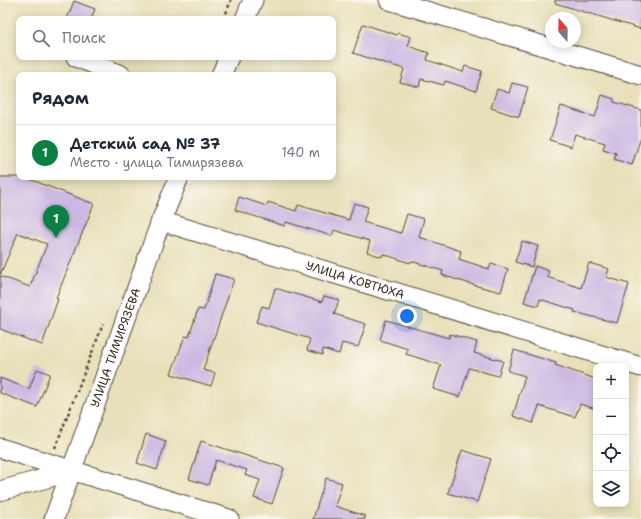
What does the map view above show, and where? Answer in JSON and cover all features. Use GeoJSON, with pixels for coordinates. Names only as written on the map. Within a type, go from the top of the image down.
{"type":"FeatureCollection","features":[{"type":"Feature","properties":{"kind":"street"},"geometry":{"type":"LineString","coordinates":[[246,16],[252,0]]}},
{"type":"Feature","properties":{"kind":"street"},"geometry":{"type":"LineString","coordinates":[[388,0],[641,76]]}},
{"type":"Feature","properties":{"kind":"street"},"geometry":{"type":"LineString","coordinates":[[84,60],[114,72]]}},
{"type":"Feature","properties":{"kind":"street"},"geometry":{"type":"LineString","coordinates":[[222,72],[228,60]]}},
{"type":"Feature","properties":{"kind":"street","name":"УЛИЦА ТИМИРЯЗЕВА"},"geometry":{"type":"LineString","coordinates":[[54,519],[161,221],[178,180]]}},
{"type":"Feature","properties":{"kind":"street","name":"УЛИЦА КОВТЮХА"},"geometry":{"type":"LineString","coordinates":[[161,221],[641,367]]}},
{"type":"Feature","properties":{"kind":"street"},"geometry":{"type":"LineString","coordinates":[[0,448],[229,519]]}},
{"type":"Feature","properties":{"kind":"street"},"geometry":{"type":"LineString","coordinates":[[0,491],[72,471]]}},
{"type":"Feature","properties":{"kind":"path"},"geometry":{"type":"LineString","coordinates":[[225,16],[231,0]]}},
{"type":"Feature","properties":{"kind":"building"},"geometry":{"type":"Polygon","coordinates":[[[555,0],[641,0],[641,29],[555,3],[555,0]]]}},
{"type":"Feature","properties":{"kind":"building"},"geometry":{"type":"Polygon","coordinates":[[[74,1],[95,9],[92,16],[68,16],[74,1]]]}},
{"type":"Feature","properties":{"kind":"building"},"geometry":{"type":"Polygon","coordinates":[[[363,24],[397,35],[398,33],[411,37],[408,46],[429,53],[427,60],[463,72],[465,66],[482,71],[476,91],[445,81],[444,85],[421,79],[419,87],[400,82],[404,69],[353,53],[363,24]]]}},
{"type":"Feature","properties":{"kind":"building"},"geometry":{"type":"Polygon","coordinates":[[[512,83],[528,87],[519,117],[491,108],[497,89],[509,93],[512,83]]]}},
{"type":"Feature","properties":{"kind":"building"},"geometry":{"type":"Polygon","coordinates":[[[602,95],[614,99],[614,102],[641,110],[641,137],[632,165],[614,159],[616,153],[603,149],[605,143],[575,134],[571,147],[550,140],[561,106],[595,117],[602,95]]]}},
{"type":"Feature","properties":{"kind":"building"},"geometry":{"type":"Polygon","coordinates":[[[0,177],[16,177],[16,180],[32,180],[94,204],[56,298],[58,299],[42,345],[0,329],[0,276],[30,287],[47,244],[18,233],[0,275],[0,177]]]}},
{"type":"Feature","properties":{"kind":"building"},"geometry":{"type":"Polygon","coordinates":[[[239,197],[267,206],[268,202],[296,211],[298,205],[349,220],[354,203],[368,207],[363,222],[401,233],[407,214],[424,219],[419,237],[461,251],[459,259],[489,269],[491,264],[508,269],[501,292],[442,275],[443,271],[411,261],[410,263],[383,254],[382,257],[367,252],[370,241],[334,230],[332,236],[286,222],[285,226],[235,210],[239,197]]]}},
{"type":"Feature","properties":{"kind":"building"},"geometry":{"type":"Polygon","coordinates":[[[522,241],[538,246],[532,267],[515,262],[522,241]]]}},
{"type":"Feature","properties":{"kind":"building"},"geometry":{"type":"Polygon","coordinates":[[[589,263],[609,269],[606,277],[629,284],[617,323],[574,312],[575,310],[540,299],[538,306],[524,302],[535,266],[549,271],[547,277],[581,288],[589,263]]]}},
{"type":"Feature","properties":{"kind":"building"},"geometry":{"type":"Polygon","coordinates":[[[215,274],[234,279],[203,370],[215,373],[211,386],[171,374],[185,336],[189,337],[198,309],[204,310],[215,274]]]}},
{"type":"Feature","properties":{"kind":"building"},"geometry":{"type":"Polygon","coordinates":[[[275,288],[322,302],[324,296],[339,300],[334,314],[366,324],[358,347],[342,343],[339,354],[323,349],[322,355],[307,350],[310,339],[256,322],[262,306],[269,308],[275,288]]]}},
{"type":"Feature","properties":{"kind":"building"},"geometry":{"type":"Polygon","coordinates":[[[386,320],[449,338],[450,334],[477,342],[474,353],[503,361],[498,376],[469,368],[460,397],[433,389],[441,365],[406,354],[408,349],[380,340],[386,320]]]}},
{"type":"Feature","properties":{"kind":"building"},"geometry":{"type":"Polygon","coordinates":[[[514,350],[556,363],[555,365],[593,378],[593,408],[580,404],[575,417],[539,406],[533,423],[513,416],[525,376],[508,371],[514,350]]]}},
{"type":"Feature","properties":{"kind":"building"},"geometry":{"type":"Polygon","coordinates":[[[37,369],[50,374],[37,407],[0,393],[0,378],[29,389],[37,369]]]}},
{"type":"Feature","properties":{"kind":"building"},"geometry":{"type":"Polygon","coordinates":[[[146,434],[166,441],[157,470],[137,463],[146,434]]]}},
{"type":"Feature","properties":{"kind":"building"},"geometry":{"type":"Polygon","coordinates":[[[201,441],[284,468],[272,504],[254,498],[260,480],[245,475],[247,470],[216,460],[208,485],[189,479],[201,441]]]}},
{"type":"Feature","properties":{"kind":"building"},"geometry":{"type":"Polygon","coordinates":[[[462,450],[491,459],[477,502],[448,493],[462,450]]]}},
{"type":"Feature","properties":{"kind":"building"},"geometry":{"type":"Polygon","coordinates":[[[326,478],[342,483],[335,506],[365,516],[365,519],[313,519],[326,478]]]}},
{"type":"Feature","properties":{"kind":"place","name":"Детский сад № 37"},"geometry":{"type":"Point","coordinates":[56,238]}}]}
